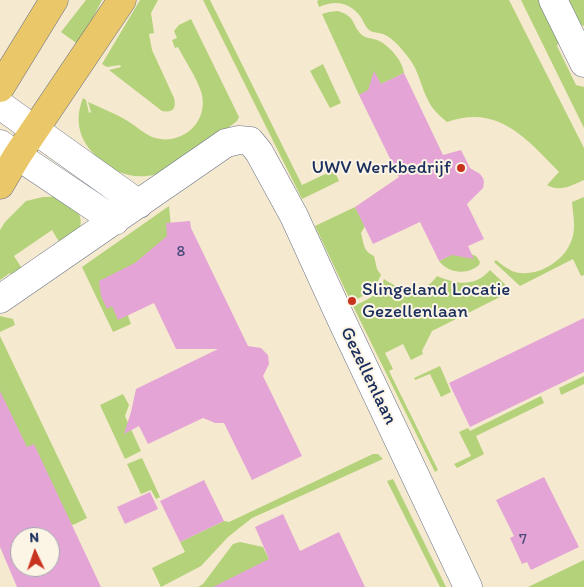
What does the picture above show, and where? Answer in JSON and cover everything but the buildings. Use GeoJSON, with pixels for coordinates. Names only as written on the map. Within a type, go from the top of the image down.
{"type":"FeatureCollection","features":[{"type":"Feature","properties":{"kind":"main road"},"geometry":{"type":"LineString","coordinates":[[0,88],[54,0]]}},
{"type":"Feature","properties":{"kind":"main road"},"geometry":{"type":"LineString","coordinates":[[0,185],[8,150],[34,130],[122,0]]}},
{"type":"Feature","properties":{"kind":"street"},"geometry":{"type":"LineString","coordinates":[[552,0],[584,63]]}},
{"type":"Feature","properties":{"kind":"street"},"geometry":{"type":"LineString","coordinates":[[0,105],[139,204],[0,299]]}},
{"type":"Feature","properties":{"kind":"street","name":"Gezellenlaan"},"geometry":{"type":"LineString","coordinates":[[139,204],[226,143],[239,140],[250,141],[259,152],[294,216],[468,587]]}},
{"type":"Feature","properties":{"kind":"street"},"geometry":{"type":"LineString","coordinates":[[8,150],[115,221]]}},
{"type":"Feature","properties":{"kind":"green space"},"geometry":{"type":"Polygon","coordinates":[[[86,0],[102,0],[79,45],[61,32],[86,0]]]}},
{"type":"Feature","properties":{"kind":"green space"},"geometry":{"type":"Polygon","coordinates":[[[140,0],[158,0],[151,13],[154,33],[149,34],[152,50],[174,98],[174,107],[171,111],[162,111],[109,70],[121,67],[120,65],[107,67],[102,64],[140,0]]]}},
{"type":"Feature","properties":{"kind":"green space"},"geometry":{"type":"Polygon","coordinates":[[[203,0],[210,0],[302,185],[334,170],[339,181],[302,199],[203,0]]]}},
{"type":"Feature","properties":{"kind":"green space"},"geometry":{"type":"Polygon","coordinates":[[[509,0],[584,148],[584,180],[561,188],[547,185],[559,172],[523,136],[496,121],[481,117],[447,122],[431,105],[412,62],[397,44],[383,34],[370,31],[356,11],[346,5],[331,3],[319,7],[317,1],[509,0]]]}},
{"type":"Feature","properties":{"kind":"green space"},"geometry":{"type":"Polygon","coordinates":[[[521,0],[540,0],[561,36],[557,46],[576,85],[584,87],[584,128],[521,0]]]}},
{"type":"Feature","properties":{"kind":"green space"},"geometry":{"type":"Polygon","coordinates":[[[569,0],[584,0],[584,26],[581,25],[569,0]]]}},
{"type":"Feature","properties":{"kind":"green space"},"geometry":{"type":"Polygon","coordinates":[[[338,11],[351,19],[362,35],[382,42],[391,49],[401,63],[404,73],[359,95],[322,14],[338,11]]]}},
{"type":"Feature","properties":{"kind":"green space"},"geometry":{"type":"Polygon","coordinates":[[[191,19],[239,117],[237,121],[181,162],[160,173],[150,176],[129,175],[109,167],[87,146],[81,133],[79,113],[83,98],[86,100],[89,113],[91,112],[88,102],[121,117],[152,137],[172,139],[190,131],[201,115],[203,106],[202,95],[192,71],[178,47],[175,48],[172,40],[177,38],[174,31],[179,25],[191,19]]]}},
{"type":"Feature","properties":{"kind":"green space"},"geometry":{"type":"Polygon","coordinates":[[[323,64],[341,103],[330,108],[310,71],[323,64]]]}},
{"type":"Feature","properties":{"kind":"green space"},"geometry":{"type":"Polygon","coordinates":[[[43,197],[57,197],[74,207],[80,216],[81,222],[77,233],[61,245],[52,230],[14,256],[23,270],[13,278],[10,273],[0,280],[0,230],[5,222],[26,201],[43,197]]]}},
{"type":"Feature","properties":{"kind":"green space"},"geometry":{"type":"Polygon","coordinates":[[[584,197],[584,275],[581,276],[573,259],[520,286],[494,262],[496,260],[512,271],[529,273],[546,268],[560,258],[572,239],[574,223],[572,202],[584,197]]]}},
{"type":"Feature","properties":{"kind":"green space"},"geometry":{"type":"Polygon","coordinates":[[[169,206],[173,249],[128,316],[131,324],[113,332],[82,267],[169,206]]]}},
{"type":"Feature","properties":{"kind":"green space"},"geometry":{"type":"Polygon","coordinates":[[[355,207],[365,226],[361,233],[364,247],[374,256],[377,269],[381,275],[373,291],[351,302],[315,226],[355,207]]]}},
{"type":"Feature","properties":{"kind":"green space"},"geometry":{"type":"Polygon","coordinates":[[[461,250],[476,256],[480,262],[479,265],[470,270],[459,272],[448,269],[439,261],[461,250]]]}},
{"type":"Feature","properties":{"kind":"green space"},"geometry":{"type":"Polygon","coordinates":[[[490,270],[512,291],[432,331],[422,351],[423,354],[411,360],[403,344],[385,353],[393,369],[389,371],[438,470],[435,472],[353,306],[376,293],[384,279],[398,287],[419,290],[431,283],[437,276],[465,283],[478,280],[490,270]]]}},
{"type":"Feature","properties":{"kind":"green space"},"geometry":{"type":"Polygon","coordinates":[[[0,316],[13,319],[15,325],[0,332],[0,316]]]}},
{"type":"Feature","properties":{"kind":"green space"},"geometry":{"type":"Polygon","coordinates":[[[0,336],[87,518],[73,525],[0,471],[0,336]]]}},
{"type":"Feature","properties":{"kind":"green space"},"geometry":{"type":"Polygon","coordinates":[[[440,366],[451,392],[441,397],[430,374],[415,380],[414,378],[440,366]]]}},
{"type":"Feature","properties":{"kind":"green space"},"geometry":{"type":"Polygon","coordinates":[[[584,376],[584,384],[561,395],[559,388],[584,376]]]}},
{"type":"Feature","properties":{"kind":"green space"},"geometry":{"type":"Polygon","coordinates":[[[123,394],[129,405],[125,416],[141,451],[125,459],[100,405],[123,394]]]}},
{"type":"Feature","properties":{"kind":"green space"},"geometry":{"type":"Polygon","coordinates":[[[541,396],[544,403],[476,436],[484,454],[457,468],[454,464],[471,456],[459,432],[468,428],[470,431],[541,396]]]}},
{"type":"Feature","properties":{"kind":"green space"},"geometry":{"type":"Polygon","coordinates":[[[373,454],[378,454],[383,459],[252,518],[228,537],[201,566],[161,587],[152,568],[185,552],[180,542],[224,521],[229,522],[373,454]]]}},
{"type":"Feature","properties":{"kind":"green space"},"geometry":{"type":"Polygon","coordinates":[[[142,458],[160,497],[156,499],[151,490],[141,494],[127,464],[142,458]]]}},
{"type":"Feature","properties":{"kind":"green space"},"geometry":{"type":"Polygon","coordinates":[[[393,479],[446,587],[440,587],[387,481],[393,479]]]}},
{"type":"Feature","properties":{"kind":"green space"},"geometry":{"type":"Polygon","coordinates":[[[240,542],[263,547],[269,559],[238,587],[198,587],[203,584],[233,544],[240,542]]]}},
{"type":"Feature","properties":{"kind":"green space"},"geometry":{"type":"Polygon","coordinates":[[[584,560],[584,587],[528,587],[584,560]]]}},
{"type":"Feature","properties":{"kind":"place","name":"UWV Werkbedrijf"},"geometry":{"type":"Point","coordinates":[461,168]}},
{"type":"Feature","properties":{"kind":"place","name":"Slingeland Locatie Gezellenlaan"},"geometry":{"type":"Point","coordinates":[352,301]}}]}
